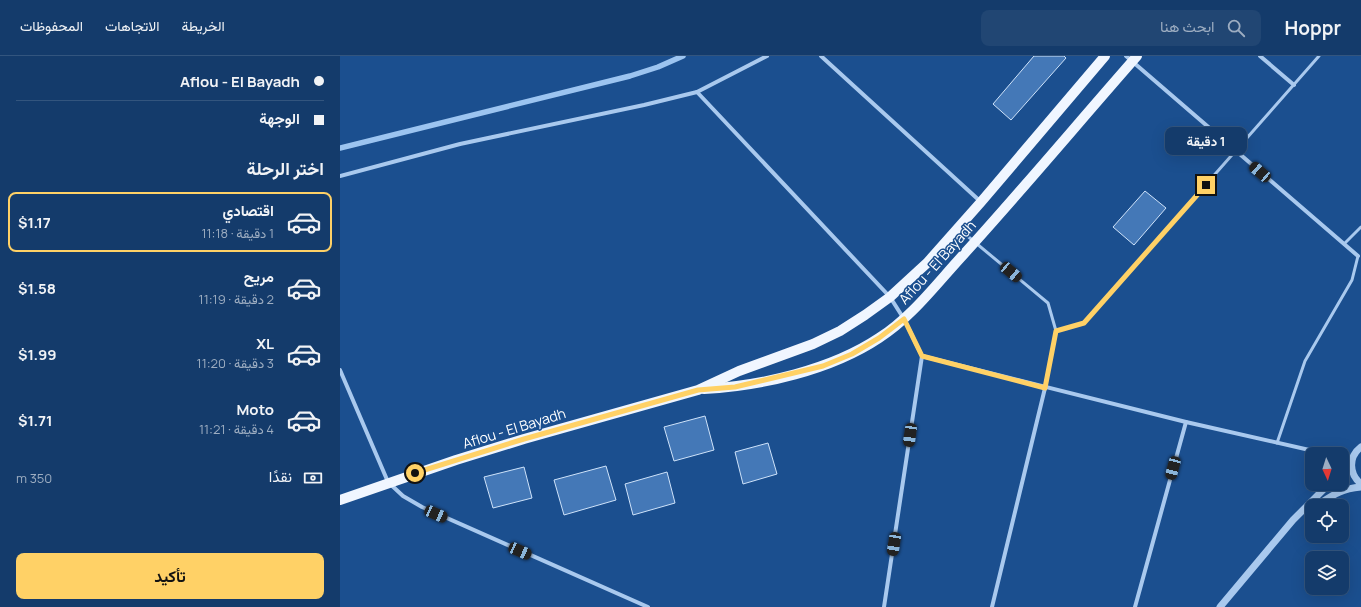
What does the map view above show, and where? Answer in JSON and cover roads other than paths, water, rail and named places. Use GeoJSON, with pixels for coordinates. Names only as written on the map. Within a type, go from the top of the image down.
{"type":"FeatureCollection","features":[{"type":"Feature","properties":{"kind":"main road","name":"Aflou - El Bayadh"},"geometry":{"type":"LineString","coordinates":[[340,500],[388,482],[524,439],[698,390],[740,371],[813,344],[840,331],[890,297],[927,263],[1105,56]]}},
{"type":"Feature","properties":{"kind":"main road","name":"Aflou - El Bayadh"},"geometry":{"type":"LineString","coordinates":[[698,390],[735,387],[823,366],[852,354],[879,338],[904,319],[975,242],[1132,58]]}},
{"type":"Feature","properties":{"kind":"street"},"geometry":{"type":"LineString","coordinates":[[340,176],[460,144],[636,107],[696,92],[767,56]]}},
{"type":"Feature","properties":{"kind":"street"},"geometry":{"type":"LineString","coordinates":[[821,56],[981,202]]}},
{"type":"Feature","properties":{"kind":"street"},"geometry":{"type":"LineString","coordinates":[[1260,56],[1294,85]]}},
{"type":"Feature","properties":{"kind":"street"},"geometry":{"type":"LineString","coordinates":[[1132,58],[1236,151],[1358,256]]}},
{"type":"Feature","properties":{"kind":"street"},"geometry":{"type":"LineString","coordinates":[[696,92],[890,297],[904,319],[922,356],[884,607]]}},
{"type":"Feature","properties":{"kind":"street"},"geometry":{"type":"LineString","coordinates":[[922,356],[1045,388],[1305,449]]}},
{"type":"Feature","properties":{"kind":"street"},"geometry":{"type":"LineString","coordinates":[[340,370],[388,482],[403,496],[422,507],[648,607]]}},
{"type":"Feature","properties":{"kind":"street"},"geometry":{"type":"LineString","coordinates":[[992,607],[1045,388]]}},
{"type":"Feature","properties":{"kind":"street"},"geometry":{"type":"LineString","coordinates":[[1135,607],[1186,422]]}},
{"type":"Feature","properties":{"kind":"street"},"geometry":{"type":"LineString","coordinates":[[1349,463],[1361,447]]}},
{"type":"Feature","properties":{"kind":"street"},"geometry":{"type":"LineString","coordinates":[[1352,460],[1352,474],[1361,484]]}},
{"type":"Feature","properties":{"kind":"street"},"geometry":{"type":"LineString","coordinates":[[1327,499],[1346,489],[1361,487]]}},
{"type":"Feature","properties":{"kind":"street"},"geometry":{"type":"LineString","coordinates":[[1220,607],[1293,520],[1321,491]]}},
{"type":"Feature","properties":{"kind":"street"},"geometry":{"type":"LineString","coordinates":[[1293,520],[1305,512]]}},
{"type":"Feature","properties":{"kind":"lane"},"geometry":{"type":"LineString","coordinates":[[1056,331],[1084,323],[1319,56]]}},
{"type":"Feature","properties":{"kind":"lane"},"geometry":{"type":"LineString","coordinates":[[1344,244],[1361,227]]}},
{"type":"Feature","properties":{"kind":"lane"},"geometry":{"type":"LineString","coordinates":[[958,228],[1048,303],[1056,331],[1045,388]]}},
{"type":"Feature","properties":{"kind":"lane"},"geometry":{"type":"LineString","coordinates":[[1277,443],[1305,361],[1352,280],[1358,256]]}},
{"type":"Feature","properties":{"kind":"waterway"},"geometry":{"type":"LineString","coordinates":[[340,148],[630,76],[658,67],[683,56]]}}]}
